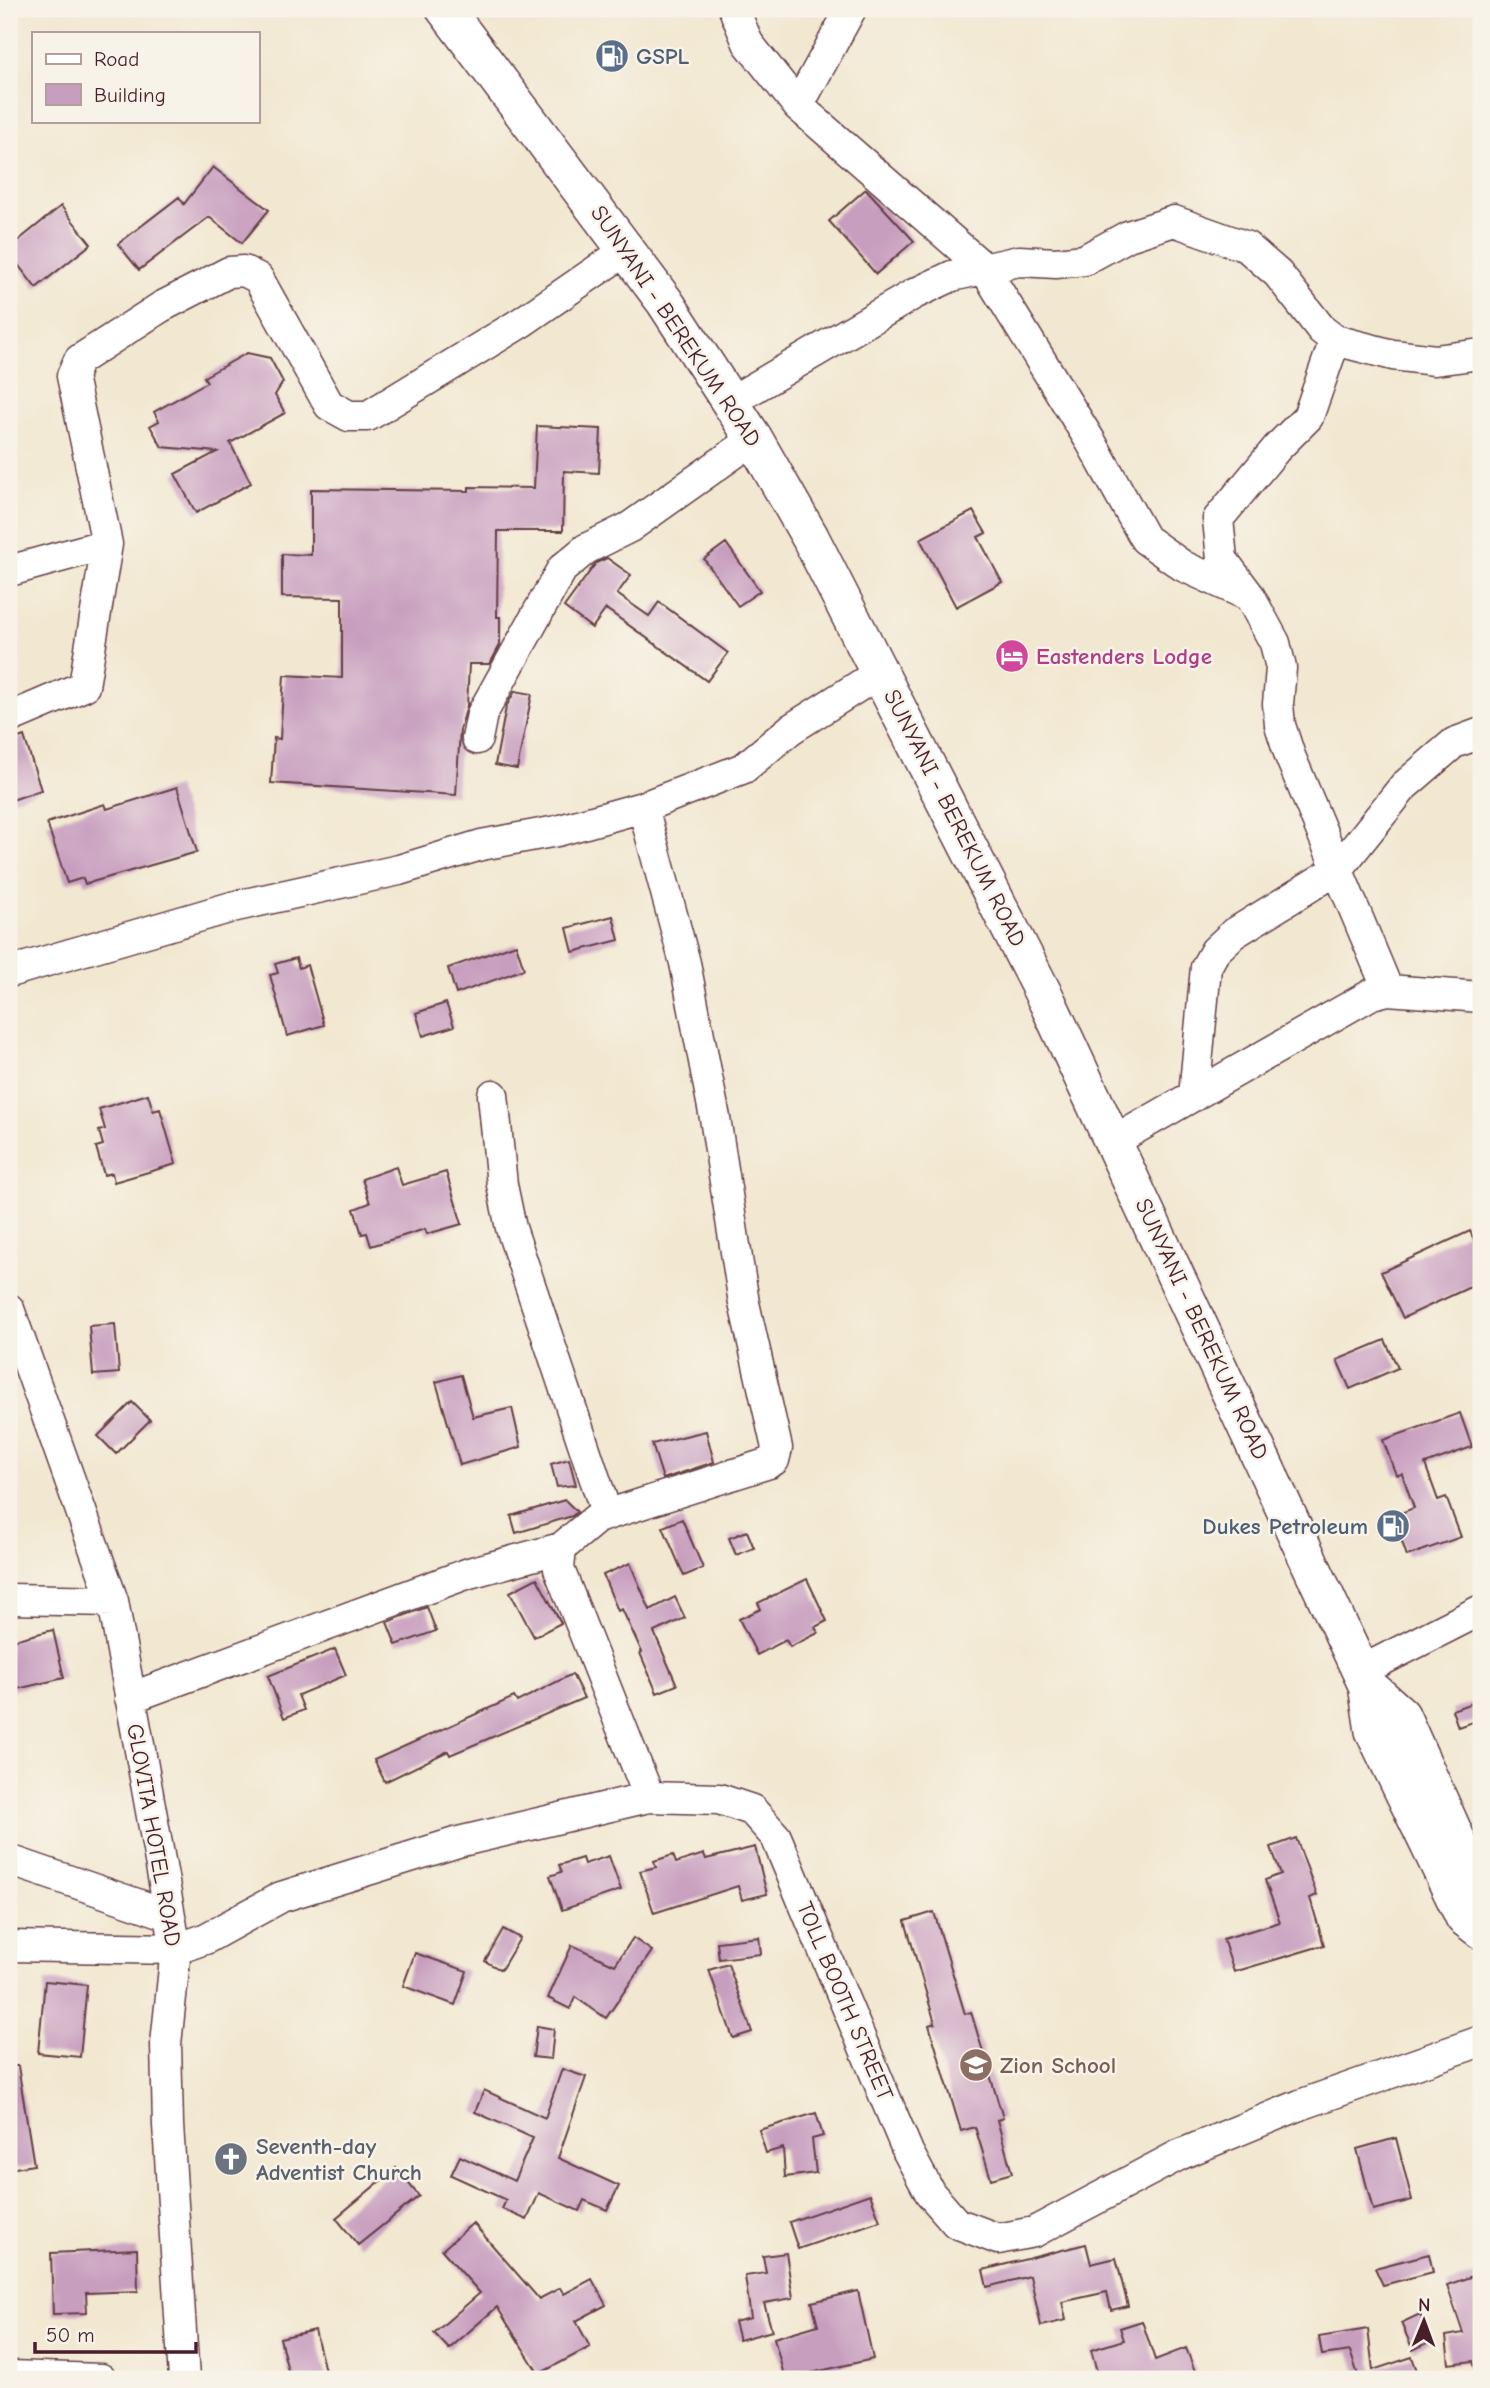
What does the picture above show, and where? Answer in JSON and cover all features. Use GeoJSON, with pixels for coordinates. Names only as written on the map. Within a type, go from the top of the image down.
{"type":"FeatureCollection","features":[{"type":"Feature","properties":{"kind":"main road","name":"SUNYANI - BEREKUM ROAD"},"geometry":{"type":"LineString","coordinates":[[445,9],[628,249],[754,439],[810,537],[881,672],[1114,1141],[1364,1678],[1374,1731],[1464,1917],[1481,1930]]}},
{"type":"Feature","properties":{"kind":"main road","name":"SUNYANI - BEREKUM ROAD"},"geometry":{"type":"LineString","coordinates":[[1364,1678],[1401,1715],[1481,1894]]}},
{"type":"Feature","properties":{"kind":"street"},"geometry":{"type":"LineString","coordinates":[[734,9],[748,43],[798,106],[985,268],[1091,442],[1145,539],[1182,566],[1249,595]]}},
{"type":"Feature","properties":{"kind":"street"},"geometry":{"type":"LineString","coordinates":[[798,106],[851,9]]}},
{"type":"Feature","properties":{"kind":"street"},"geometry":{"type":"LineString","coordinates":[[730,402],[914,294],[952,275],[1020,261],[1056,263],[1084,260],[1128,236],[1174,220],[1247,247],[1278,274],[1322,330],[1335,340],[1393,355],[1435,360],[1481,354]]}},
{"type":"Feature","properties":{"kind":"street"},"geometry":{"type":"LineString","coordinates":[[9,718],[84,686],[107,544],[72,376],[79,360],[161,307],[229,272],[244,271],[258,278],[329,405],[349,416],[368,416],[522,322],[628,249]]}},
{"type":"Feature","properties":{"kind":"street"},"geometry":{"type":"LineString","coordinates":[[1335,340],[1308,417],[1277,448],[1218,519],[1222,559],[1249,595],[1276,643],[1282,668],[1278,704],[1280,725],[1388,990]]}},
{"type":"Feature","properties":{"kind":"street"},"geometry":{"type":"LineString","coordinates":[[477,739],[482,714],[562,569],[586,549],[630,527],[754,439]]}},
{"type":"Feature","properties":{"kind":"street"},"geometry":{"type":"LineString","coordinates":[[9,571],[107,544]]}},
{"type":"Feature","properties":{"kind":"street"},"geometry":{"type":"LineString","coordinates":[[9,972],[232,906],[399,870],[481,845],[557,831],[643,807],[744,768],[791,729],[881,672]]}},
{"type":"Feature","properties":{"kind":"street"},"geometry":{"type":"LineString","coordinates":[[1194,1096],[1206,967],[1215,951],[1233,934],[1338,869],[1404,786],[1454,743],[1481,733]]}},
{"type":"Feature","properties":{"kind":"street"},"geometry":{"type":"LineString","coordinates":[[130,1698],[469,1573],[561,1548],[597,1518],[774,1460],[777,1448],[744,1303],[715,1118],[685,963],[643,807]]}},
{"type":"Feature","properties":{"kind":"street"},"geometry":{"type":"LineString","coordinates":[[1114,1141],[1372,994],[1388,990],[1481,997]]}},
{"type":"Feature","properties":{"kind":"street"},"geometry":{"type":"LineString","coordinates":[[493,1095],[502,1185],[511,1228],[607,1515]]}},
{"type":"Feature","properties":{"kind":"street","name":"GLOVITA HOTEL ROAD"},"geometry":{"type":"LineString","coordinates":[[9,1309],[113,1601],[176,1949],[166,2044],[167,2124],[184,2379]]}},
{"type":"Feature","properties":{"kind":"street"},"geometry":{"type":"LineString","coordinates":[[561,1548],[559,1569],[649,1797]]}},
{"type":"Feature","properties":{"kind":"street"},"geometry":{"type":"LineString","coordinates":[[9,1599],[113,1601]]}},
{"type":"Feature","properties":{"kind":"street"},"geometry":{"type":"LineString","coordinates":[[1364,1678],[1481,1610]]}},
{"type":"Feature","properties":{"kind":"street","name":"TOLL BOOTH STREET"},"geometry":{"type":"LineString","coordinates":[[176,1949],[205,1939],[281,1896],[458,1842],[649,1797],[719,1799],[752,1810],[776,1837],[908,2152],[930,2193],[956,2223],[998,2239],[1034,2232],[1179,2155],[1300,2105],[1481,2041]]}},
{"type":"Feature","properties":{"kind":"street"},"geometry":{"type":"LineString","coordinates":[[9,1860],[169,1915]]}},
{"type":"Feature","properties":{"kind":"street"},"geometry":{"type":"LineString","coordinates":[[9,1946],[176,1949]]}},
{"type":"Feature","properties":{"kind":"street"},"geometry":{"type":"LineString","coordinates":[[9,2376],[101,2379]]}},
{"type":"Feature","properties":{"kind":"building"},"geometry":{"type":"Polygon","coordinates":[[[213,167],[269,210],[242,243],[209,217],[139,270],[118,244],[179,197],[184,204],[213,167]]]}},
{"type":"Feature","properties":{"kind":"building"},"geometry":{"type":"Polygon","coordinates":[[[866,189],[914,241],[876,274],[829,221],[866,189]]]}},
{"type":"Feature","properties":{"kind":"building"},"geometry":{"type":"Polygon","coordinates":[[[61,206],[91,244],[36,288],[9,253],[9,248],[61,206]]]}},
{"type":"Feature","properties":{"kind":"building"},"geometry":{"type":"Polygon","coordinates":[[[247,353],[270,358],[283,382],[275,395],[285,413],[230,443],[251,483],[196,513],[175,474],[217,452],[162,447],[150,426],[159,421],[154,412],[207,382],[204,377],[247,353]]]}},
{"type":"Feature","properties":{"kind":"building"},"geometry":{"type":"Polygon","coordinates":[[[537,426],[601,429],[599,473],[564,471],[563,531],[498,531],[497,617],[500,617],[500,645],[490,664],[469,664],[467,706],[460,730],[456,795],[271,783],[274,738],[280,739],[284,675],[342,678],[342,598],[282,597],[282,554],[311,555],[311,489],[469,491],[469,487],[534,488],[537,426]]]}},
{"type":"Feature","properties":{"kind":"building"},"geometry":{"type":"Polygon","coordinates":[[[973,511],[986,533],[978,537],[1002,582],[956,607],[920,539],[973,511]]]}},
{"type":"Feature","properties":{"kind":"building"},"geometry":{"type":"Polygon","coordinates":[[[726,543],[760,591],[738,606],[704,559],[726,543]]]}},
{"type":"Feature","properties":{"kind":"building"},"geometry":{"type":"Polygon","coordinates":[[[607,558],[631,575],[617,594],[649,616],[659,602],[728,653],[707,681],[606,609],[592,628],[564,607],[596,563],[607,558]]]}},
{"type":"Feature","properties":{"kind":"building"},"geometry":{"type":"Polygon","coordinates":[[[515,691],[532,694],[517,769],[495,765],[506,707],[515,691]]]}},
{"type":"Feature","properties":{"kind":"building"},"geometry":{"type":"Polygon","coordinates":[[[24,736],[41,790],[9,801],[9,741],[24,736]]]}},
{"type":"Feature","properties":{"kind":"building"},"geometry":{"type":"Polygon","coordinates":[[[177,787],[197,852],[85,884],[83,878],[67,883],[47,823],[105,804],[107,809],[177,787]]]}},
{"type":"Feature","properties":{"kind":"building"},"geometry":{"type":"Polygon","coordinates":[[[613,916],[619,940],[573,952],[567,928],[613,916]]]}},
{"type":"Feature","properties":{"kind":"building"},"geometry":{"type":"Polygon","coordinates":[[[516,944],[524,969],[456,994],[448,968],[516,944]]]}},
{"type":"Feature","properties":{"kind":"building"},"geometry":{"type":"Polygon","coordinates":[[[296,958],[299,968],[307,965],[324,1025],[287,1036],[270,975],[278,973],[275,964],[296,958]]]}},
{"type":"Feature","properties":{"kind":"building"},"geometry":{"type":"Polygon","coordinates":[[[446,1003],[454,1026],[423,1036],[416,1013],[446,1003]]]}},
{"type":"Feature","properties":{"kind":"building"},"geometry":{"type":"Polygon","coordinates":[[[148,1094],[153,1111],[160,1109],[176,1164],[114,1182],[112,1173],[104,1175],[96,1147],[103,1145],[99,1131],[105,1129],[99,1109],[148,1094]]]}},
{"type":"Feature","properties":{"kind":"building"},"geometry":{"type":"Polygon","coordinates":[[[396,1167],[402,1185],[446,1172],[462,1224],[427,1234],[425,1229],[371,1246],[367,1233],[362,1234],[354,1209],[370,1203],[362,1179],[396,1167]]]}},
{"type":"Feature","properties":{"kind":"building"},"geometry":{"type":"Polygon","coordinates":[[[1470,1231],[1481,1255],[1481,1282],[1403,1318],[1381,1272],[1470,1231]]]}},
{"type":"Feature","properties":{"kind":"building"},"geometry":{"type":"Polygon","coordinates":[[[115,1324],[119,1373],[93,1375],[89,1326],[115,1324]]]}},
{"type":"Feature","properties":{"kind":"building"},"geometry":{"type":"Polygon","coordinates":[[[1385,1340],[1398,1368],[1350,1389],[1337,1360],[1385,1340]]]}},
{"type":"Feature","properties":{"kind":"building"},"geometry":{"type":"Polygon","coordinates":[[[461,1375],[473,1417],[512,1408],[521,1447],[460,1465],[436,1382],[461,1375]]]}},
{"type":"Feature","properties":{"kind":"building"},"geometry":{"type":"Polygon","coordinates":[[[132,1402],[150,1420],[116,1454],[98,1436],[132,1402]]]}},
{"type":"Feature","properties":{"kind":"building"},"geometry":{"type":"Polygon","coordinates":[[[1460,1413],[1472,1447],[1425,1464],[1438,1500],[1446,1497],[1461,1537],[1407,1556],[1393,1516],[1414,1508],[1402,1474],[1396,1475],[1383,1440],[1460,1413]]]}},
{"type":"Feature","properties":{"kind":"building"},"geometry":{"type":"Polygon","coordinates":[[[706,1431],[714,1462],[663,1479],[652,1444],[706,1431]]]}},
{"type":"Feature","properties":{"kind":"building"},"geometry":{"type":"Polygon","coordinates":[[[569,1459],[576,1485],[557,1487],[551,1464],[569,1459]]]}},
{"type":"Feature","properties":{"kind":"building"},"geometry":{"type":"Polygon","coordinates":[[[565,1500],[577,1512],[572,1516],[516,1533],[511,1516],[565,1500]]]}},
{"type":"Feature","properties":{"kind":"building"},"geometry":{"type":"Polygon","coordinates":[[[682,1519],[703,1568],[684,1576],[663,1527],[682,1519]]]}},
{"type":"Feature","properties":{"kind":"building"},"geometry":{"type":"Polygon","coordinates":[[[747,1531],[754,1548],[736,1555],[729,1538],[747,1531]]]}},
{"type":"Feature","properties":{"kind":"building"},"geometry":{"type":"Polygon","coordinates":[[[630,1563],[650,1610],[675,1597],[685,1618],[654,1632],[677,1685],[657,1693],[640,1653],[642,1652],[622,1609],[618,1611],[603,1575],[630,1563]]]}},
{"type":"Feature","properties":{"kind":"building"},"geometry":{"type":"Polygon","coordinates":[[[537,1578],[561,1623],[534,1637],[510,1592],[537,1578]]]}},
{"type":"Feature","properties":{"kind":"building"},"geometry":{"type":"Polygon","coordinates":[[[807,1579],[827,1621],[815,1627],[818,1633],[790,1647],[786,1640],[757,1655],[739,1619],[761,1609],[758,1603],[807,1579]]]}},
{"type":"Feature","properties":{"kind":"building"},"geometry":{"type":"Polygon","coordinates":[[[427,1607],[436,1631],[396,1645],[387,1622],[427,1607]]]}},
{"type":"Feature","properties":{"kind":"building"},"geometry":{"type":"Polygon","coordinates":[[[53,1630],[64,1678],[9,1691],[9,1641],[53,1630]]]}},
{"type":"Feature","properties":{"kind":"building"},"geometry":{"type":"Polygon","coordinates":[[[335,1649],[346,1675],[298,1695],[304,1710],[284,1718],[268,1676],[335,1649]]]}},
{"type":"Feature","properties":{"kind":"building"},"geometry":{"type":"Polygon","coordinates":[[[572,1674],[584,1698],[450,1755],[448,1751],[385,1782],[374,1760],[514,1697],[517,1702],[572,1674]]]}},
{"type":"Feature","properties":{"kind":"building"},"geometry":{"type":"Polygon","coordinates":[[[1477,1701],[1481,1719],[1458,1727],[1452,1710],[1477,1701]]]}},
{"type":"Feature","properties":{"kind":"building"},"geometry":{"type":"Polygon","coordinates":[[[1296,1838],[1317,1895],[1310,1898],[1324,1945],[1234,1972],[1223,1939],[1280,1922],[1265,1880],[1281,1874],[1271,1847],[1296,1838]]]}},
{"type":"Feature","properties":{"kind":"building"},"geometry":{"type":"Polygon","coordinates":[[[755,1847],[767,1894],[742,1900],[738,1886],[654,1913],[640,1871],[656,1867],[654,1861],[673,1855],[676,1863],[704,1854],[706,1859],[755,1847]]]}},
{"type":"Feature","properties":{"kind":"building"},"geometry":{"type":"Polygon","coordinates":[[[609,1856],[621,1890],[562,1910],[550,1876],[562,1872],[559,1865],[582,1858],[584,1864],[609,1856]]]}},
{"type":"Feature","properties":{"kind":"building"},"geometry":{"type":"Polygon","coordinates":[[[934,1912],[965,2014],[971,2012],[1003,2118],[997,2120],[1012,2173],[991,2179],[975,2127],[961,2131],[929,2025],[935,2023],[905,1921],[934,1912]]]}},
{"type":"Feature","properties":{"kind":"building"},"geometry":{"type":"Polygon","coordinates":[[[503,1929],[520,1938],[501,1970],[485,1961],[503,1929]]]}},
{"type":"Feature","properties":{"kind":"building"},"geometry":{"type":"Polygon","coordinates":[[[759,1937],[761,1954],[719,1959],[717,1942],[759,1937]]]}},
{"type":"Feature","properties":{"kind":"building"},"geometry":{"type":"Polygon","coordinates":[[[633,1938],[652,1951],[606,2018],[575,1997],[570,2009],[548,1998],[572,1945],[615,1965],[633,1938]]]}},
{"type":"Feature","properties":{"kind":"building"},"geometry":{"type":"Polygon","coordinates":[[[415,1953],[467,1971],[455,2005],[403,1986],[415,1953]]]}},
{"type":"Feature","properties":{"kind":"building"},"geometry":{"type":"Polygon","coordinates":[[[728,1964],[752,2032],[733,2038],[709,1970],[728,1964]]]}},
{"type":"Feature","properties":{"kind":"building"},"geometry":{"type":"Polygon","coordinates":[[[45,1981],[87,1985],[80,2057],[38,2053],[45,1981]]]}},
{"type":"Feature","properties":{"kind":"building"},"geometry":{"type":"Polygon","coordinates":[[[537,2026],[554,2029],[551,2059],[533,2057],[537,2026]]]}},
{"type":"Feature","properties":{"kind":"building"},"geometry":{"type":"Polygon","coordinates":[[[9,2066],[18,2066],[34,2165],[9,2169],[9,2066]]]}},
{"type":"Feature","properties":{"kind":"building"},"geometry":{"type":"Polygon","coordinates":[[[562,2069],[586,2077],[558,2158],[619,2186],[607,2210],[584,2200],[579,2211],[539,2193],[527,2220],[502,2209],[506,2200],[451,2175],[460,2156],[514,2181],[533,2138],[475,2112],[484,2090],[545,2118],[562,2069]]]}},
{"type":"Feature","properties":{"kind":"building"},"geometry":{"type":"Polygon","coordinates":[[[816,2113],[823,2136],[812,2139],[816,2173],[785,2177],[783,2148],[766,2153],[759,2130],[816,2113]]]}},
{"type":"Feature","properties":{"kind":"building"},"geometry":{"type":"Polygon","coordinates":[[[1396,2138],[1412,2200],[1373,2210],[1357,2149],[1396,2138]]]}},
{"type":"Feature","properties":{"kind":"building"},"geometry":{"type":"Polygon","coordinates":[[[396,2168],[419,2196],[358,2245],[336,2218],[396,2168]]]}},
{"type":"Feature","properties":{"kind":"building"},"geometry":{"type":"Polygon","coordinates":[[[870,2194],[880,2221],[798,2249],[789,2222],[870,2194]]]}},
{"type":"Feature","properties":{"kind":"building"},"geometry":{"type":"Polygon","coordinates":[[[473,2223],[539,2299],[560,2288],[564,2294],[592,2279],[606,2305],[576,2321],[590,2347],[539,2374],[497,2307],[449,2349],[434,2333],[480,2293],[442,2250],[473,2223]]]}},
{"type":"Feature","properties":{"kind":"building"},"geometry":{"type":"Polygon","coordinates":[[[1086,2244],[1091,2264],[1116,2258],[1128,2306],[1111,2310],[1107,2292],[1062,2302],[1066,2320],[1041,2326],[1030,2276],[987,2287],[983,2270],[1086,2244]]]}},
{"type":"Feature","properties":{"kind":"building"},"geometry":{"type":"Polygon","coordinates":[[[137,2249],[138,2291],[86,2293],[87,2313],[53,2314],[51,2253],[137,2249]]]}},
{"type":"Feature","properties":{"kind":"building"},"geometry":{"type":"Polygon","coordinates":[[[786,2253],[793,2298],[764,2303],[772,2331],[739,2340],[734,2322],[751,2318],[745,2276],[766,2273],[763,2256],[786,2253]]]}},
{"type":"Feature","properties":{"kind":"building"},"geometry":{"type":"Polygon","coordinates":[[[1429,2254],[1433,2272],[1383,2285],[1375,2268],[1429,2254]]]}},
{"type":"Feature","properties":{"kind":"building"},"geometry":{"type":"Polygon","coordinates":[[[1481,2273],[1481,2377],[1478,2378],[1473,2361],[1449,2364],[1446,2336],[1463,2333],[1447,2285],[1481,2273]]]}},
{"type":"Feature","properties":{"kind":"building"},"geometry":{"type":"Polygon","coordinates":[[[858,2291],[873,2359],[811,2373],[813,2379],[785,2379],[774,2338],[818,2325],[812,2302],[858,2291]]]}},
{"type":"Feature","properties":{"kind":"building"},"geometry":{"type":"Polygon","coordinates":[[[1420,2314],[1432,2341],[1413,2350],[1401,2323],[1420,2314]]]}},
{"type":"Feature","properties":{"kind":"building"},"geometry":{"type":"Polygon","coordinates":[[[1142,2321],[1155,2360],[1186,2348],[1198,2379],[1099,2379],[1091,2350],[1124,2340],[1120,2328],[1142,2321]]]}},
{"type":"Feature","properties":{"kind":"building"},"geometry":{"type":"Polygon","coordinates":[[[1368,2329],[1373,2370],[1412,2357],[1420,2379],[1356,2379],[1358,2375],[1350,2351],[1322,2355],[1319,2337],[1368,2329]]]}},
{"type":"Feature","properties":{"kind":"building"},"geometry":{"type":"Polygon","coordinates":[[[315,2330],[327,2379],[290,2379],[280,2338],[315,2330]]]}},
{"type":"Feature","properties":{"kind":"place","name":"GSPL"},"geometry":{"type":"Point","coordinates":[612,56]}},
{"type":"Feature","properties":{"kind":"place","name":"Eastenders Lodge"},"geometry":{"type":"Point","coordinates":[1012,656]}},
{"type":"Feature","properties":{"kind":"place","name":"Dukes Petroleum"},"geometry":{"type":"Point","coordinates":[1393,1526]}},
{"type":"Feature","properties":{"kind":"place","name":"Zion School"},"geometry":{"type":"Point","coordinates":[976,2065]}},
{"type":"Feature","properties":{"kind":"place","name":"Seventh-day Adventist Church"},"geometry":{"type":"Point","coordinates":[231,2159]}}]}
